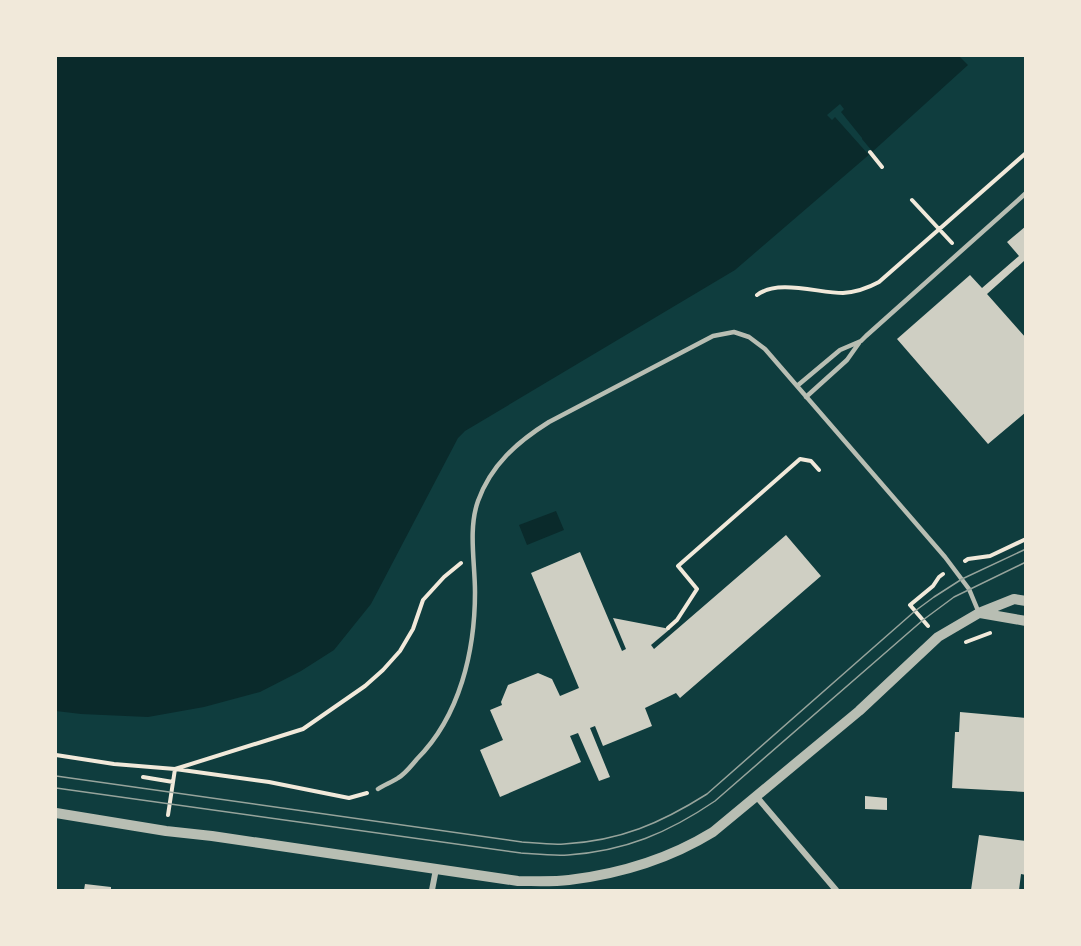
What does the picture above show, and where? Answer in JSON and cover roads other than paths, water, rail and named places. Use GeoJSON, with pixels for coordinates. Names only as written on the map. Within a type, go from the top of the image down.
{"type":"FeatureCollection","features":[{"type":"Feature","properties":{"kind":"street"},"geometry":{"type":"LineString","coordinates":[[56,813],[518,881],[567,880],[616,872],[664,857],[698,842],[859,711],[932,642],[979,613],[1014,599],[1026,601]]}},
{"type":"Feature","properties":{"kind":"street"},"geometry":{"type":"LineString","coordinates":[[979,613],[1026,621]]}},
{"type":"Feature","properties":{"kind":"street"},"geometry":{"type":"LineString","coordinates":[[756,796],[836,891]]}},
{"type":"Feature","properties":{"kind":"street"},"geometry":{"type":"LineString","coordinates":[[432,891],[436,869]]}},
{"type":"Feature","properties":{"kind":"lane"},"geometry":{"type":"LineString","coordinates":[[806,397],[847,360],[861,340],[1026,193]]}},
{"type":"Feature","properties":{"kind":"lane"},"geometry":{"type":"LineString","coordinates":[[378,789],[400,777],[424,753],[444,724],[460,692],[475,611],[473,526],[477,503],[488,477],[507,454],[527,436],[549,422],[713,336],[734,332],[749,337],[765,350],[954,567],[969,590],[979,613]]}},
{"type":"Feature","properties":{"kind":"lane"},"geometry":{"type":"LineString","coordinates":[[797,386],[840,350],[861,340]]}},
{"type":"Feature","properties":{"kind":"water"},"geometry":{"type":"Polygon","coordinates":[[[56,56],[959,56],[968,65],[871,153],[735,270],[465,431],[458,438],[371,604],[334,650],[301,671],[260,692],[204,707],[148,717],[56,711],[56,56]]]}},
{"type":"Feature","properties":{"kind":"water"},"geometry":{"type":"Polygon","coordinates":[[[556,511],[564,530],[527,545],[519,525],[556,511]]]}},
{"type":"Feature","properties":{"kind":"tram line"},"geometry":{"type":"LineString","coordinates":[[56,776],[522,842],[559,844],[622,835],[673,814],[707,794],[915,611],[962,579],[1026,549]]}},
{"type":"Feature","properties":{"kind":"tram line"},"geometry":{"type":"LineString","coordinates":[[56,788],[521,853],[568,855],[627,845],[663,831],[715,801],[923,620],[954,597],[1026,562]]}}]}
